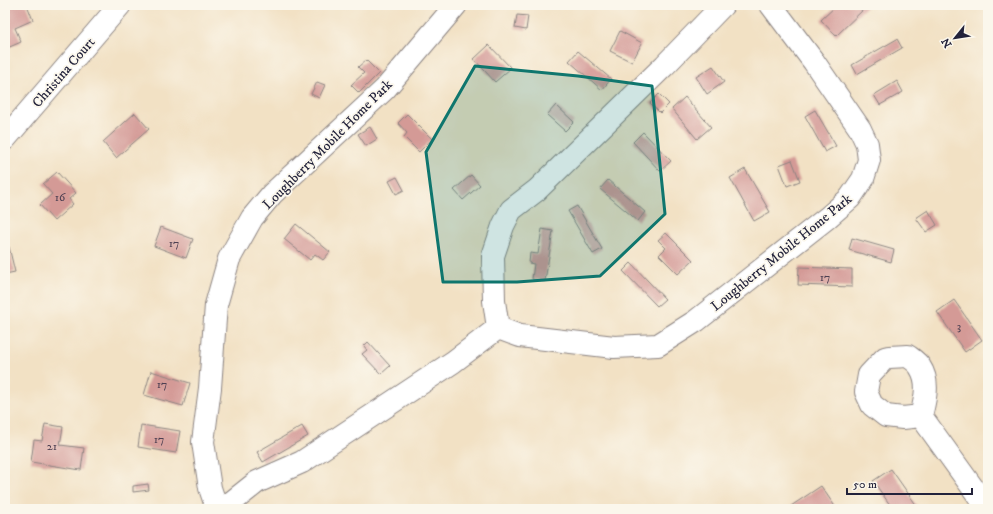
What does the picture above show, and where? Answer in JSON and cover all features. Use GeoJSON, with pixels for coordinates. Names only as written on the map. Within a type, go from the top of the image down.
{"type":"FeatureCollection","features":[{"type":"Feature","properties":{"kind":"street","name":"Christina Court"},"geometry":{"type":"LineString","coordinates":[[5,139],[120,5]]}},
{"type":"Feature","properties":{"kind":"street","name":"Loughberry Mobile Home Park"},"geometry":{"type":"LineString","coordinates":[[217,509],[210,488],[203,442],[210,388],[216,305],[229,259],[252,218],[272,194],[385,89],[456,5]]}},
{"type":"Feature","properties":{"kind":"street"},"geometry":{"type":"LineString","coordinates":[[223,509],[257,482],[302,462],[453,362],[498,328],[494,301],[494,256],[503,226],[511,210],[542,185],[665,65],[723,5]]}},
{"type":"Feature","properties":{"kind":"street","name":"Loughberry Mobile Home Park"},"geometry":{"type":"LineString","coordinates":[[498,328],[520,336],[614,347],[658,345],[696,321],[827,218],[850,198],[863,179],[869,160],[867,144],[852,117],[814,62],[771,5]]}},
{"type":"Feature","properties":{"kind":"street"},"geometry":{"type":"LineString","coordinates":[[921,416],[988,509]]}},
{"type":"Feature","properties":{"kind":"highlighted area"},"geometry":{"type":"Polygon","coordinates":[[[475,66],[578,76],[652,86],[665,214],[600,276],[517,282],[443,282],[426,152],[475,66]]]}},
{"type":"Feature","properties":{"kind":"building"},"geometry":{"type":"Polygon","coordinates":[[[27,5],[33,20],[15,28],[21,42],[5,49],[5,6],[27,5]]]}},
{"type":"Feature","properties":{"kind":"building"},"geometry":{"type":"Polygon","coordinates":[[[837,5],[865,5],[866,7],[836,36],[821,20],[837,5]]]}},
{"type":"Feature","properties":{"kind":"building"},"geometry":{"type":"Polygon","coordinates":[[[517,15],[528,16],[526,30],[515,28],[517,15]]]}},
{"type":"Feature","properties":{"kind":"building"},"geometry":{"type":"Polygon","coordinates":[[[620,31],[642,43],[632,62],[610,51],[620,31]]]}},
{"type":"Feature","properties":{"kind":"building"},"geometry":{"type":"Polygon","coordinates":[[[897,39],[902,48],[857,74],[852,65],[897,39]]]}},
{"type":"Feature","properties":{"kind":"building"},"geometry":{"type":"Polygon","coordinates":[[[489,45],[511,68],[495,82],[474,59],[489,45]]]}},
{"type":"Feature","properties":{"kind":"building"},"geometry":{"type":"Polygon","coordinates":[[[578,51],[611,79],[602,90],[569,61],[578,51]]]}},
{"type":"Feature","properties":{"kind":"building"},"geometry":{"type":"Polygon","coordinates":[[[366,60],[379,73],[359,93],[351,85],[364,73],[358,67],[366,60]]]}},
{"type":"Feature","properties":{"kind":"building"},"geometry":{"type":"Polygon","coordinates":[[[713,66],[724,82],[707,94],[696,77],[713,66]]]}},
{"type":"Feature","properties":{"kind":"building"},"geometry":{"type":"Polygon","coordinates":[[[897,81],[903,92],[880,105],[874,95],[897,81]]]}},
{"type":"Feature","properties":{"kind":"building"},"geometry":{"type":"Polygon","coordinates":[[[317,82],[325,85],[319,98],[311,94],[317,82]]]}},
{"type":"Feature","properties":{"kind":"building"},"geometry":{"type":"Polygon","coordinates":[[[659,94],[669,104],[660,113],[650,103],[659,94]]]}},
{"type":"Feature","properties":{"kind":"building"},"geometry":{"type":"Polygon","coordinates":[[[685,97],[711,127],[697,139],[672,109],[685,97]]]}},
{"type":"Feature","properties":{"kind":"building"},"geometry":{"type":"Polygon","coordinates":[[[556,105],[574,122],[565,131],[547,115],[556,105]]]}},
{"type":"Feature","properties":{"kind":"building"},"geometry":{"type":"Polygon","coordinates":[[[815,110],[836,146],[825,152],[805,116],[815,110]]]}},
{"type":"Feature","properties":{"kind":"building"},"geometry":{"type":"Polygon","coordinates":[[[135,113],[149,129],[116,158],[103,142],[135,113]]]}},
{"type":"Feature","properties":{"kind":"building"},"geometry":{"type":"Polygon","coordinates":[[[407,114],[432,139],[419,152],[404,137],[407,133],[398,123],[407,114]]]}},
{"type":"Feature","properties":{"kind":"building"},"geometry":{"type":"Polygon","coordinates":[[[370,127],[377,139],[366,146],[358,134],[370,127]]]}},
{"type":"Feature","properties":{"kind":"building"},"geometry":{"type":"Polygon","coordinates":[[[643,132],[671,161],[660,171],[633,142],[643,132]]]}},
{"type":"Feature","properties":{"kind":"building"},"geometry":{"type":"Polygon","coordinates":[[[792,160],[800,181],[787,186],[779,165],[792,160]]]}},
{"type":"Feature","properties":{"kind":"building"},"geometry":{"type":"Polygon","coordinates":[[[745,169],[770,212],[754,221],[730,178],[745,169]]]}},
{"type":"Feature","properties":{"kind":"building"},"geometry":{"type":"Polygon","coordinates":[[[57,172],[76,193],[69,199],[73,204],[54,221],[40,205],[52,194],[43,184],[57,172]]]}},
{"type":"Feature","properties":{"kind":"building"},"geometry":{"type":"Polygon","coordinates":[[[471,175],[480,185],[463,200],[454,190],[471,175]]]}},
{"type":"Feature","properties":{"kind":"building"},"geometry":{"type":"Polygon","coordinates":[[[397,177],[404,190],[396,194],[389,181],[397,177]]]}},
{"type":"Feature","properties":{"kind":"building"},"geometry":{"type":"Polygon","coordinates":[[[608,180],[645,212],[638,221],[600,189],[608,180]]]}},
{"type":"Feature","properties":{"kind":"building"},"geometry":{"type":"Polygon","coordinates":[[[577,206],[602,249],[593,254],[568,211],[577,206]]]}},
{"type":"Feature","properties":{"kind":"building"},"geometry":{"type":"Polygon","coordinates":[[[928,210],[937,225],[926,232],[916,218],[928,210]]]}},
{"type":"Feature","properties":{"kind":"building"},"geometry":{"type":"Polygon","coordinates":[[[296,224],[330,252],[323,260],[315,254],[310,260],[284,239],[296,224]]]}},
{"type":"Feature","properties":{"kind":"building"},"geometry":{"type":"Polygon","coordinates":[[[161,227],[193,239],[186,258],[154,246],[161,227]]]}},
{"type":"Feature","properties":{"kind":"building"},"geometry":{"type":"Polygon","coordinates":[[[542,229],[553,231],[545,281],[532,279],[534,264],[529,263],[530,253],[538,254],[542,229]]]}},
{"type":"Feature","properties":{"kind":"building"},"geometry":{"type":"Polygon","coordinates":[[[666,233],[693,260],[678,274],[659,255],[666,248],[658,240],[666,233]]]}},
{"type":"Feature","properties":{"kind":"building"},"geometry":{"type":"Polygon","coordinates":[[[852,238],[894,250],[891,262],[849,250],[852,238]]]}},
{"type":"Feature","properties":{"kind":"building"},"geometry":{"type":"Polygon","coordinates":[[[9,247],[15,272],[5,274],[5,248],[9,247]]]}},
{"type":"Feature","properties":{"kind":"building"},"geometry":{"type":"Polygon","coordinates":[[[631,263],[665,299],[657,306],[623,271],[631,263]]]}},
{"type":"Feature","properties":{"kind":"building"},"geometry":{"type":"Polygon","coordinates":[[[799,267],[852,269],[852,287],[798,285],[799,267]]]}},
{"type":"Feature","properties":{"kind":"building"},"geometry":{"type":"Polygon","coordinates":[[[954,300],[982,340],[965,352],[937,312],[954,300]]]}},
{"type":"Feature","properties":{"kind":"building"},"geometry":{"type":"Polygon","coordinates":[[[368,342],[390,366],[381,374],[362,354],[367,350],[364,346],[368,342]]]}},
{"type":"Feature","properties":{"kind":"building"},"geometry":{"type":"Polygon","coordinates":[[[151,371],[190,383],[183,406],[144,395],[151,371]]]}},
{"type":"Feature","properties":{"kind":"building"},"geometry":{"type":"Polygon","coordinates":[[[45,424],[63,427],[60,445],[84,448],[81,470],[31,462],[34,440],[42,441],[45,424]]]}},
{"type":"Feature","properties":{"kind":"building"},"geometry":{"type":"Polygon","coordinates":[[[141,425],[180,431],[176,453],[138,447],[141,425]]]}},
{"type":"Feature","properties":{"kind":"building"},"geometry":{"type":"Polygon","coordinates":[[[302,426],[308,436],[263,462],[257,452],[302,426]]]}},
{"type":"Feature","properties":{"kind":"building"},"geometry":{"type":"Polygon","coordinates":[[[891,469],[919,509],[893,509],[873,481],[891,469]]]}},
{"type":"Feature","properties":{"kind":"building"},"geometry":{"type":"Polygon","coordinates":[[[148,484],[149,490],[133,492],[133,486],[148,484]]]}},
{"type":"Feature","properties":{"kind":"building"},"geometry":{"type":"Polygon","coordinates":[[[821,486],[836,508],[835,509],[794,509],[791,506],[821,486]]]}}]}
